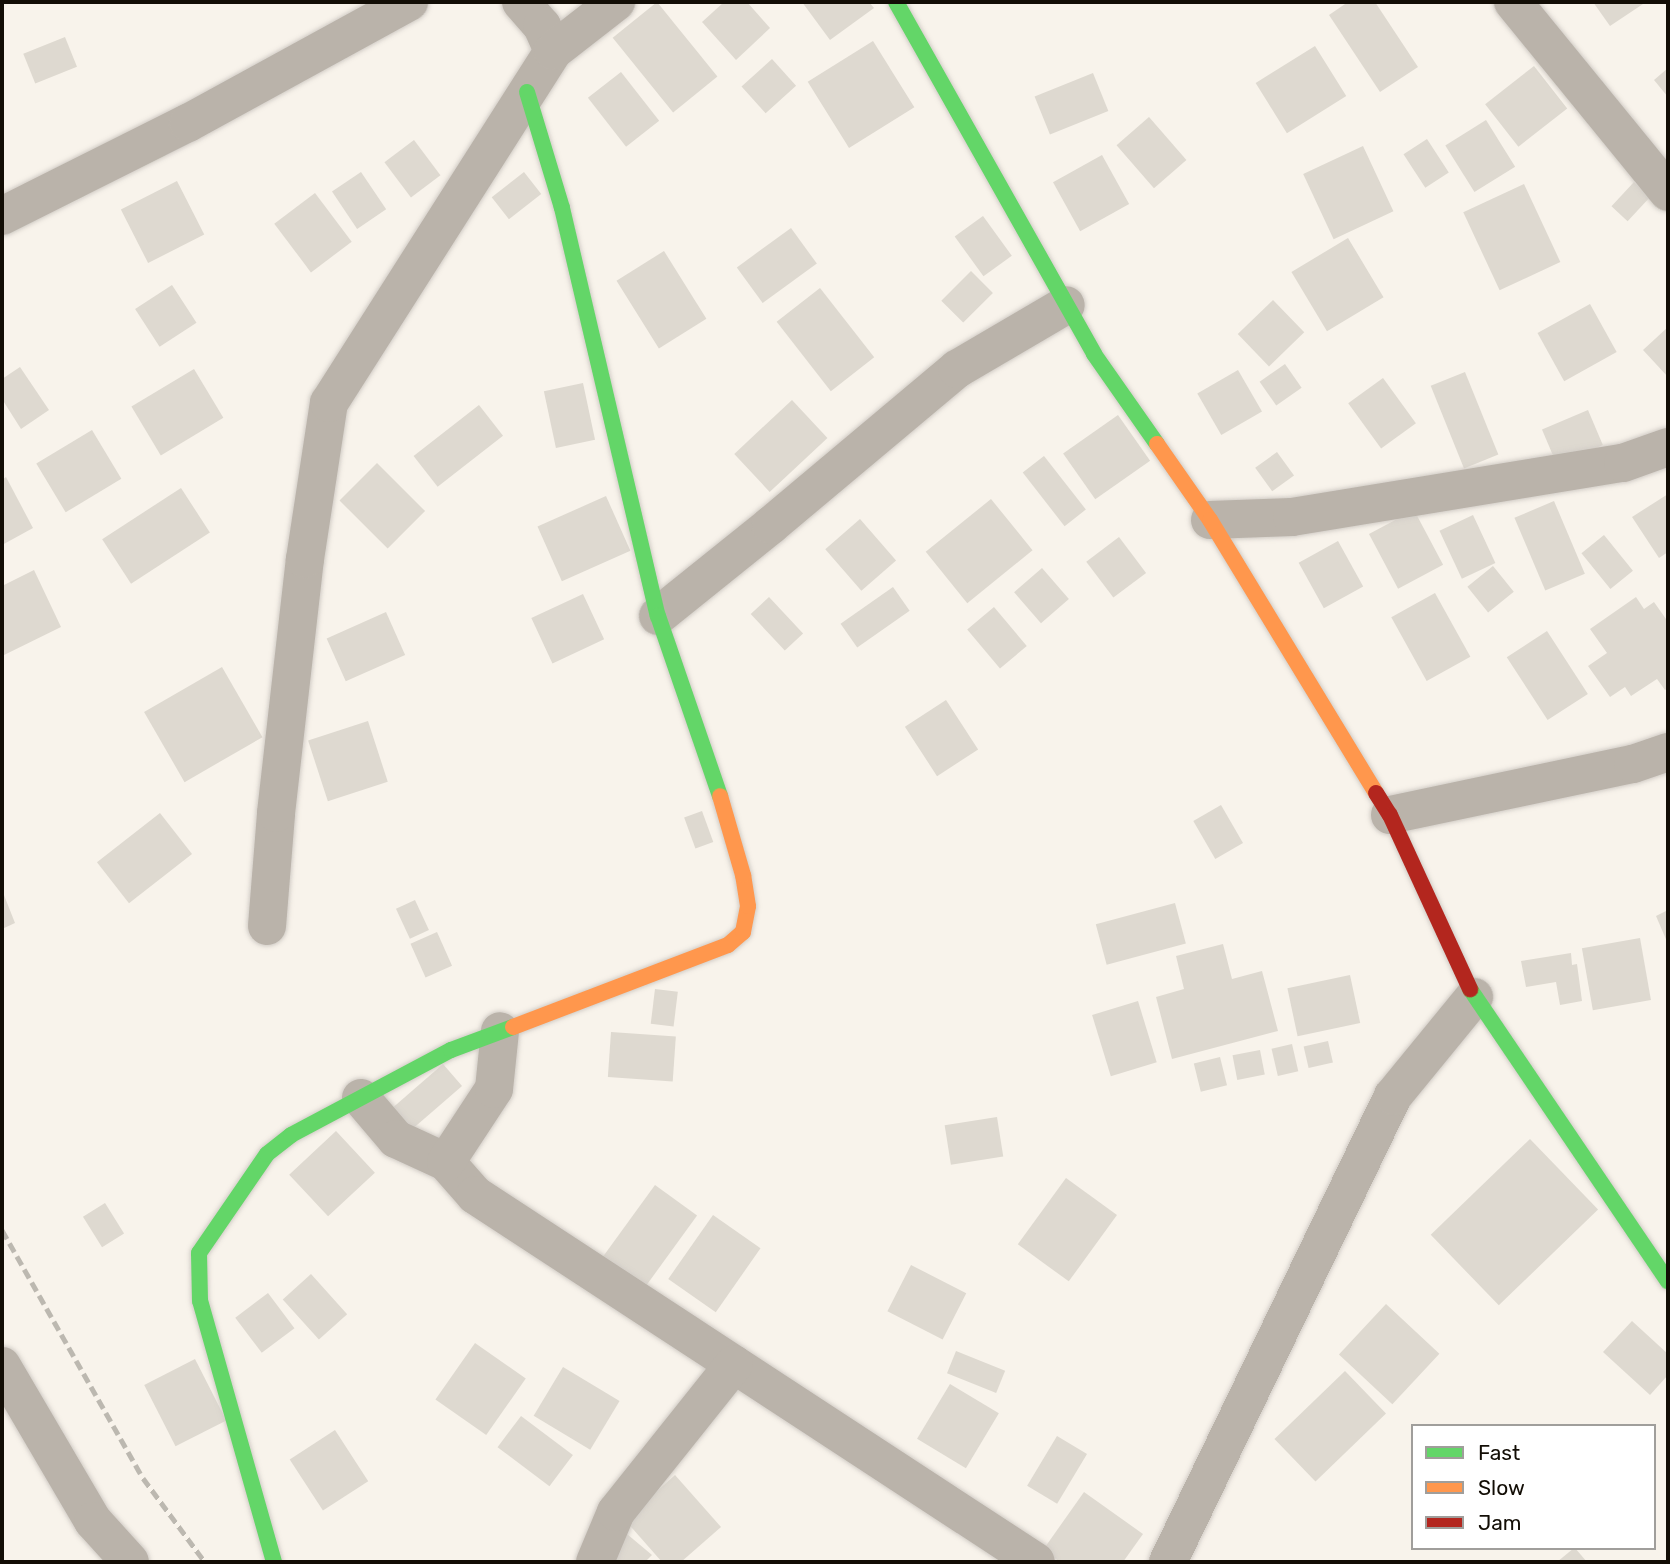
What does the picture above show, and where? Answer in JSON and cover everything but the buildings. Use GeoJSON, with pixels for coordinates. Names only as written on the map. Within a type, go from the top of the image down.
{"type":"FeatureCollection","features":[{"type":"Feature","properties":{"kind":"street"},"geometry":{"type":"LineString","coordinates":[[2,216],[188,122],[409,2]]}},
{"type":"Feature","properties":{"kind":"street"},"geometry":{"type":"LineString","coordinates":[[521,2],[541,26],[553,51]]}},
{"type":"Feature","properties":{"kind":"street"},"geometry":{"type":"LineString","coordinates":[[267,926],[276,813],[303,573],[329,403],[553,51],[616,2]]}},
{"type":"Feature","properties":{"kind":"street"},"geometry":{"type":"LineString","coordinates":[[896,2],[1094,354],[1210,520],[1390,815],[1474,997],[1668,1281]]}},
{"type":"Feature","properties":{"kind":"street"},"geometry":{"type":"LineString","coordinates":[[1513,2],[1660,173]]}},
{"type":"Feature","properties":{"kind":"street"},"geometry":{"type":"LineString","coordinates":[[274,1562],[201,1301],[197,1270],[199,1253],[227,1208],[267,1154],[292,1135],[451,1050],[728,945],[743,932],[748,906],[743,875],[724,806],[658,616],[562,208],[527,92]]}},
{"type":"Feature","properties":{"kind":"street"},"geometry":{"type":"LineString","coordinates":[[658,616],[957,369],[1066,305]]}},
{"type":"Feature","properties":{"kind":"street"},"geometry":{"type":"LineString","coordinates":[[1210,520],[1292,517],[1623,463],[1668,447]]}},
{"type":"Feature","properties":{"kind":"street"},"geometry":{"type":"LineString","coordinates":[[1390,815],[1633,764],[1668,752]]}},
{"type":"Feature","properties":{"kind":"street"},"geometry":{"type":"LineString","coordinates":[[1168,1562],[1393,1096],[1474,997]]}},
{"type":"Feature","properties":{"kind":"street"},"geometry":{"type":"LineString","coordinates":[[446,1162],[494,1089],[500,1031]]}},
{"type":"Feature","properties":{"kind":"street"},"geometry":{"type":"LineString","coordinates":[[361,1098],[397,1139],[446,1162],[475,1195],[1036,1562]]}},
{"type":"Feature","properties":{"kind":"street"},"geometry":{"type":"LineString","coordinates":[[596,1562],[616,1512],[734,1363]]}},
{"type":"Feature","properties":{"kind":"street"},"geometry":{"type":"LineString","coordinates":[[2,1366],[93,1521],[130,1562]]}},
{"type":"Feature","properties":{"kind":"railway"},"geometry":{"type":"LineString","coordinates":[[2,1230],[143,1478],[205,1562]]}},
{"type":"Feature","properties":{"kind":"traffic: fast"},"geometry":{"type":"LineString","coordinates":[[896,2],[1094,354],[1157,444]]}},
{"type":"Feature","properties":{"kind":"traffic: fast"},"geometry":{"type":"LineString","coordinates":[[527,92],[562,208],[658,616],[720,796]]}},
{"type":"Feature","properties":{"kind":"traffic: fast"},"geometry":{"type":"LineString","coordinates":[[1470,989],[1668,1281]]}},
{"type":"Feature","properties":{"kind":"traffic: fast"},"geometry":{"type":"LineString","coordinates":[[274,1562],[200,1301],[199,1253],[267,1154],[291,1135],[451,1050],[513,1027]]}},
{"type":"Feature","properties":{"kind":"traffic: slow"},"geometry":{"type":"LineString","coordinates":[[1157,444],[1210,520],[1376,793]]}},
{"type":"Feature","properties":{"kind":"traffic: slow"},"geometry":{"type":"LineString","coordinates":[[513,1027],[728,945],[743,932],[748,906],[743,875],[720,796]]}},
{"type":"Feature","properties":{"kind":"traffic: jam"},"geometry":{"type":"LineString","coordinates":[[1376,793],[1390,815],[1470,989]]}}]}
